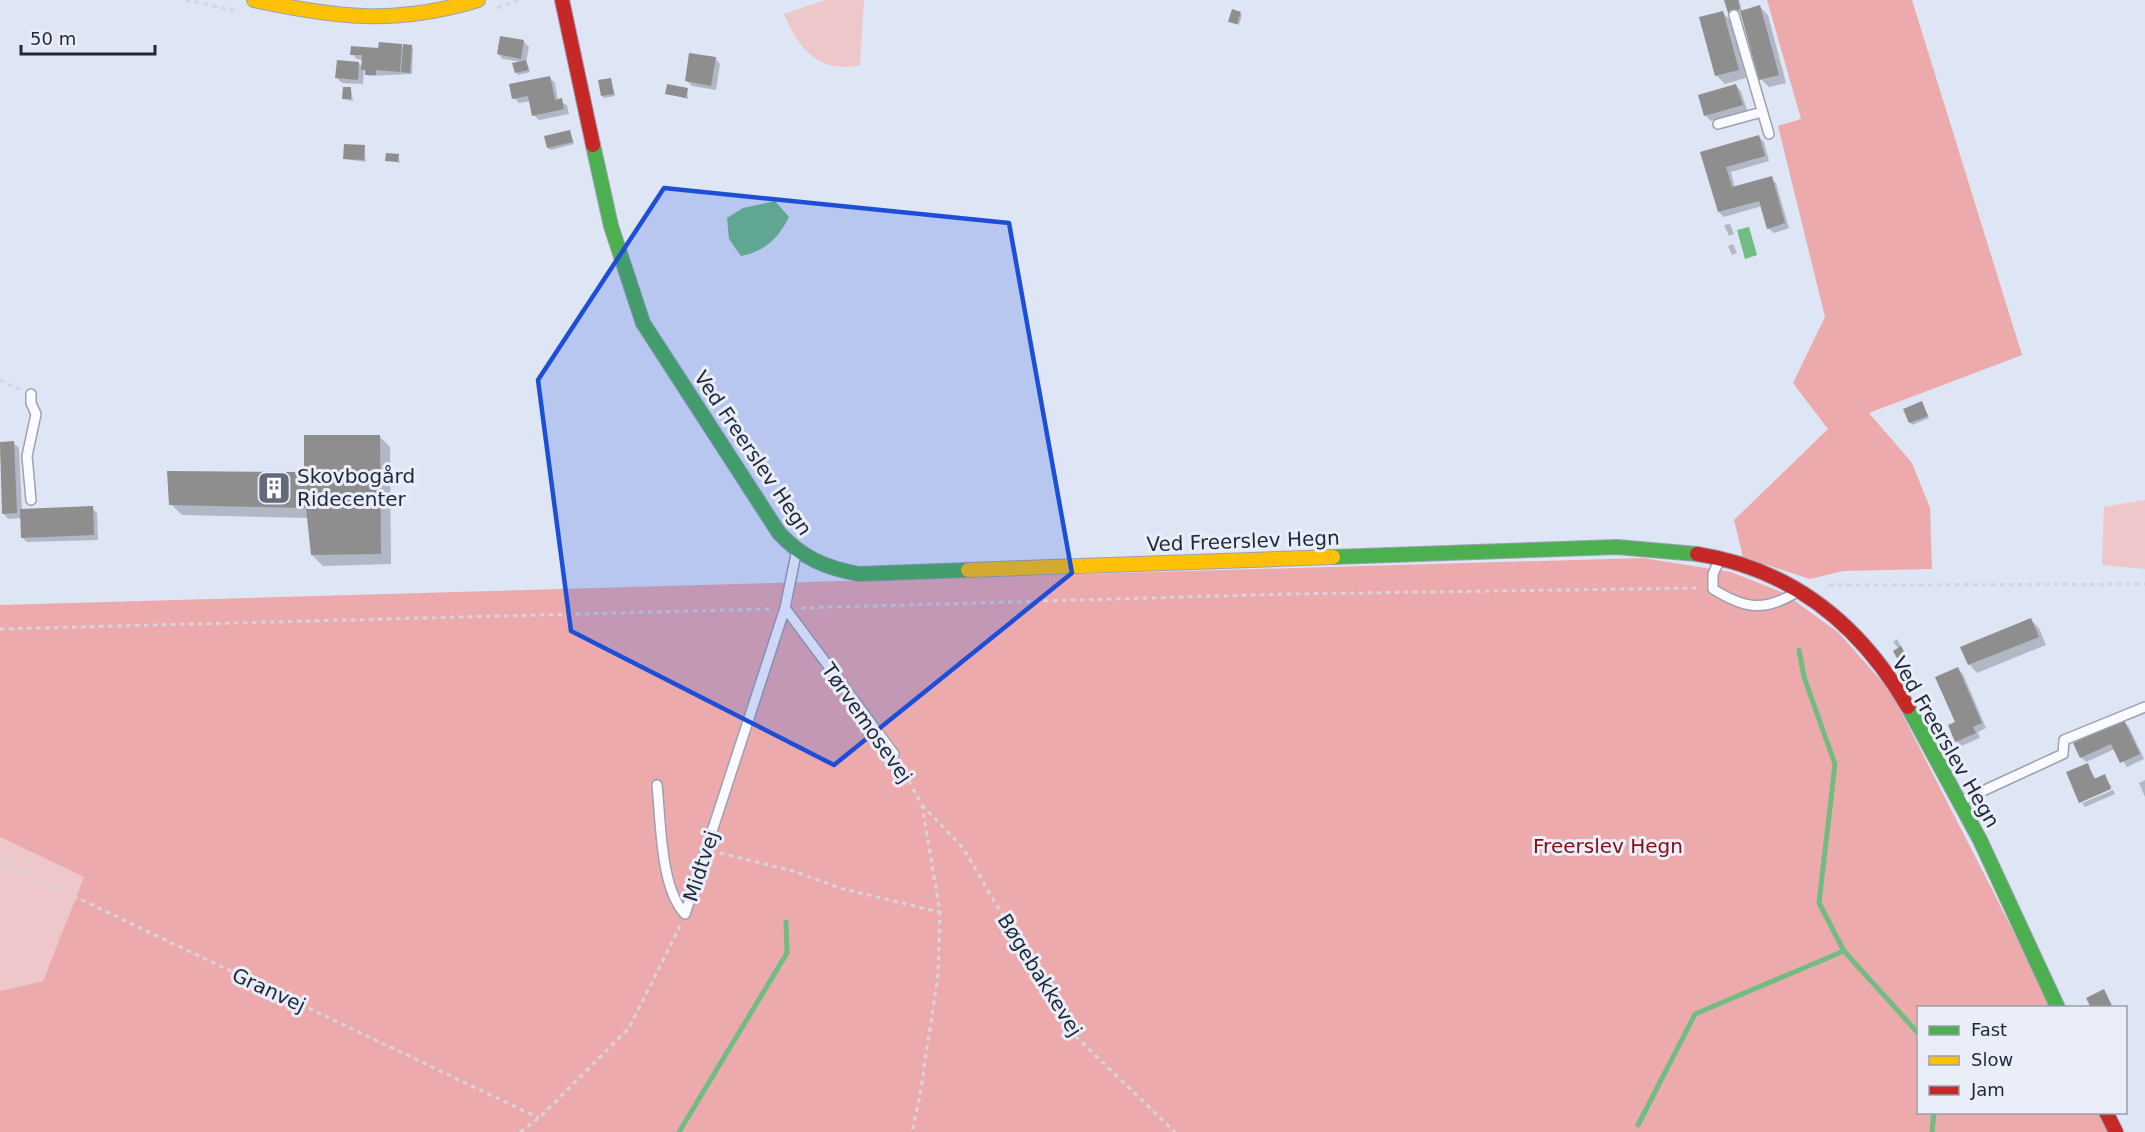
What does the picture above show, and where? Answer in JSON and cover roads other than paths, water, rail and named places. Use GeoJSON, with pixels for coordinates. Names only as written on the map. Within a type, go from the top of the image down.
{"type":"FeatureCollection","features":[{"type":"Feature","properties":{"kind":"street"},"geometry":{"type":"LineString","coordinates":[[254,0],[320,14],[387,20],[423,16],[478,0]]}},
{"type":"Feature","properties":{"kind":"street","name":"Ved Freerslev Hegn"},"geometry":{"type":"LineString","coordinates":[[562,0],[611,226],[643,323],[778,533],[796,552],[834,570],[859,574],[1617,547],[1662,549],[1720,558],[1752,568],[1800,590],[1853,632],[1875,656],[1961,801],[2057,1006]]}},
{"type":"Feature","properties":{"kind":"street"},"geometry":{"type":"LineString","coordinates":[[2107,1114],[2116,1132]]}},
{"type":"Feature","properties":{"kind":"lane"},"geometry":{"type":"LineString","coordinates":[[1734,15],[1769,134]]}},
{"type":"Feature","properties":{"kind":"lane"},"geometry":{"type":"LineString","coordinates":[[1718,124],[1762,112]]}},
{"type":"Feature","properties":{"kind":"lane"},"geometry":{"type":"LineString","coordinates":[[31,394],[31,403],[36,414],[27,456],[31,500]]}},
{"type":"Feature","properties":{"kind":"lane","name":"Midtvej"},"geometry":{"type":"LineString","coordinates":[[657,785],[665,862],[677,905],[686,914],[785,608],[796,552]]}},
{"type":"Feature","properties":{"kind":"lane"},"geometry":{"type":"LineString","coordinates":[[1720,558],[1713,574],[1713,589],[1737,604],[1768,606],[1800,590]]}},
{"type":"Feature","properties":{"kind":"lane","name":"Tørvemosevej"},"geometry":{"type":"LineString","coordinates":[[785,608],[894,754]]}},
{"type":"Feature","properties":{"kind":"lane"},"geometry":{"type":"LineString","coordinates":[[1961,801],[2063,754],[2064,740],[2145,707]]}},
{"type":"Feature","properties":{"kind":"waterway"},"geometry":{"type":"LineString","coordinates":[[1799,650],[1804,677],[1835,764],[1819,903],[1844,951],[1917,1032]]}},
{"type":"Feature","properties":{"kind":"waterway"},"geometry":{"type":"LineString","coordinates":[[679,1132],[787,953],[786,922]]}},
{"type":"Feature","properties":{"kind":"waterway"},"geometry":{"type":"LineString","coordinates":[[1638,1125],[1695,1014],[1844,951]]}},
{"type":"Feature","properties":{"kind":"waterway"},"geometry":{"type":"LineString","coordinates":[[1932,1132],[1934,1114]]}},
{"type":"Feature","properties":{"kind":"place","name":"Skovbogård Ridecenter"},"geometry":{"type":"Point","coordinates":[274,488]}},
{"type":"Feature","properties":{"kind":"park label","name":"Freerslev Hegn"},"geometry":{"type":"Point","coordinates":[1608,846]}}]}
